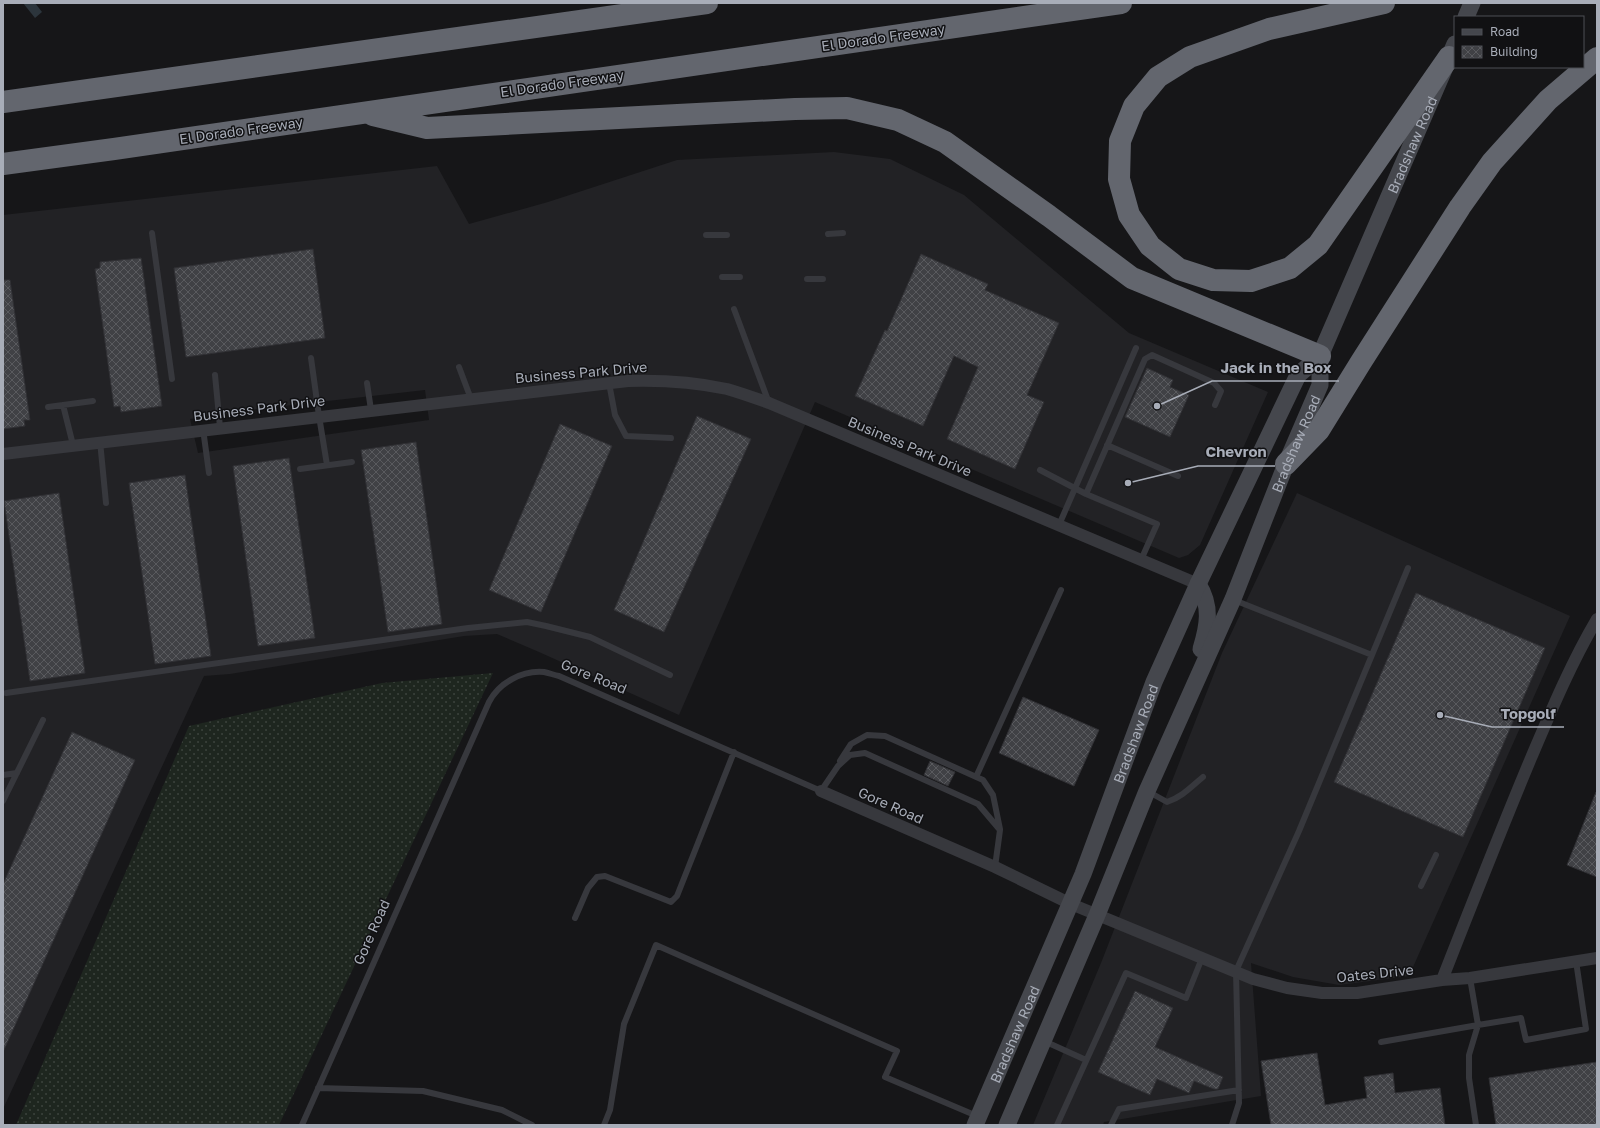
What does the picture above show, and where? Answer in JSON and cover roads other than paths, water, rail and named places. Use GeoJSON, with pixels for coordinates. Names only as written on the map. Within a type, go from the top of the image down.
{"type":"FeatureCollection","features":[{"type":"Feature","properties":{"kind":"highway"},"geometry":{"type":"LineString","coordinates":[[612,16],[672,3]]}},
{"type":"Feature","properties":{"kind":"highway"},"geometry":{"type":"LineString","coordinates":[[3,102],[707,3]]}},
{"type":"Feature","properties":{"kind":"highway","name":"El Dorado Freeway"},"geometry":{"type":"LineString","coordinates":[[3,164],[1121,3]]}},
{"type":"Feature","properties":{"kind":"highway"},"geometry":{"type":"LineString","coordinates":[[1384,3],[1269,29],[1190,58],[1158,77],[1134,106],[1120,141],[1118,178],[1129,215],[1150,246],[1179,269],[1214,280],[1251,281],[1290,268],[1318,245],[1452,50]]}},
{"type":"Feature","properties":{"kind":"highway"},"geometry":{"type":"LineString","coordinates":[[1286,464],[1319,430],[1456,214],[1492,162],[1548,100],[1597,58]]}},
{"type":"Feature","properties":{"kind":"highway"},"geometry":{"type":"LineString","coordinates":[[362,112],[427,128],[847,108],[898,120],[945,142],[1049,216],[1132,278],[1320,356]]}},
{"type":"Feature","properties":{"kind":"main road"},"geometry":{"type":"LineString","coordinates":[[1466,16],[1472,3]]}},
{"type":"Feature","properties":{"kind":"main road","name":"Bradshaw Road"},"geometry":{"type":"LineString","coordinates":[[1007,1125],[1097,915],[1147,791],[1233,599],[1286,464],[1320,385],[1320,356],[1452,50]]}},
{"type":"Feature","properties":{"kind":"main road","name":"Bradshaw Road"},"geometry":{"type":"LineString","coordinates":[[976,1121],[1071,904],[1090,858],[1154,682],[1198,584],[1298,375],[1320,356]]}},
{"type":"Feature","properties":{"kind":"main road"},"geometry":{"type":"LineString","coordinates":[[1184,709],[1207,628],[1207,607],[1205,594],[1198,584]]}},
{"type":"Feature","properties":{"kind":"street","name":"Business Park Drive"},"geometry":{"type":"LineString","coordinates":[[3,454],[100,441],[628,380],[662,380],[695,383],[729,390],[768,403],[1198,584]]}},
{"type":"Feature","properties":{"kind":"street"},"geometry":{"type":"LineString","coordinates":[[1442,980],[1545,726],[1571,668],[1597,619]]}},
{"type":"Feature","properties":{"kind":"street","name":"Gore Road"},"geometry":{"type":"LineString","coordinates":[[820,791],[995,867],[1097,915]]}},
{"type":"Feature","properties":{"kind":"street","name":"Oates Drive"},"geometry":{"type":"LineString","coordinates":[[1097,915],[1253,979],[1287,988],[1322,993],[1357,993],[1442,980],[1470,978],[1597,958]]}},
{"type":"Feature","properties":{"kind":"lane"},"geometry":{"type":"LineString","coordinates":[[152,233],[172,378]]}},
{"type":"Feature","properties":{"kind":"lane"},"geometry":{"type":"LineString","coordinates":[[828,234],[843,233]]}},
{"type":"Feature","properties":{"kind":"lane"},"geometry":{"type":"LineString","coordinates":[[706,235],[727,235]]}},
{"type":"Feature","properties":{"kind":"lane"},"geometry":{"type":"LineString","coordinates":[[722,277],[740,277]]}},
{"type":"Feature","properties":{"kind":"lane"},"geometry":{"type":"LineString","coordinates":[[807,279],[823,279]]}},
{"type":"Feature","properties":{"kind":"lane"},"geometry":{"type":"LineString","coordinates":[[734,308],[768,403]]}},
{"type":"Feature","properties":{"kind":"lane"},"geometry":{"type":"LineString","coordinates":[[1059,525],[1136,348]]}},
{"type":"Feature","properties":{"kind":"lane"},"geometry":{"type":"LineString","coordinates":[[1086,494],[1145,359],[1152,355],[1214,383],[1221,391],[1215,405]]}},
{"type":"Feature","properties":{"kind":"lane"},"geometry":{"type":"LineString","coordinates":[[311,358],[318,416],[327,465]]}},
{"type":"Feature","properties":{"kind":"lane"},"geometry":{"type":"LineString","coordinates":[[459,367],[471,399]]}},
{"type":"Feature","properties":{"kind":"lane"},"geometry":{"type":"LineString","coordinates":[[215,375],[220,427]]}},
{"type":"Feature","properties":{"kind":"lane"},"geometry":{"type":"LineString","coordinates":[[367,382],[371,410]]}},
{"type":"Feature","properties":{"kind":"lane"},"geometry":{"type":"LineString","coordinates":[[609,383],[615,415],[626,436],[671,438]]}},
{"type":"Feature","properties":{"kind":"lane"},"geometry":{"type":"LineString","coordinates":[[48,408],[93,401]]}},
{"type":"Feature","properties":{"kind":"lane"},"geometry":{"type":"LineString","coordinates":[[63,405],[73,445]]}},
{"type":"Feature","properties":{"kind":"lane"},"geometry":{"type":"LineString","coordinates":[[202,429],[209,474]]}},
{"type":"Feature","properties":{"kind":"lane"},"geometry":{"type":"LineString","coordinates":[[100,441],[106,503]]}},
{"type":"Feature","properties":{"kind":"lane"},"geometry":{"type":"LineString","coordinates":[[1107,445],[1178,476]]}},
{"type":"Feature","properties":{"kind":"lane"},"geometry":{"type":"LineString","coordinates":[[300,469],[352,462]]}},
{"type":"Feature","properties":{"kind":"lane"},"geometry":{"type":"LineString","coordinates":[[1040,470],[1086,494],[1157,524],[1141,560]]}},
{"type":"Feature","properties":{"kind":"lane"},"geometry":{"type":"LineString","coordinates":[[1232,1125],[1239,1102],[1236,972],[1302,825],[1408,568]]}},
{"type":"Feature","properties":{"kind":"lane"},"geometry":{"type":"LineString","coordinates":[[976,777],[1061,590]]}},
{"type":"Feature","properties":{"kind":"lane"},"geometry":{"type":"LineString","coordinates":[[1233,599],[1372,655]]}},
{"type":"Feature","properties":{"kind":"lane"},"geometry":{"type":"LineString","coordinates":[[6,692],[468,628],[527,622],[590,637],[670,675]]}},
{"type":"Feature","properties":{"kind":"lane","name":"Gore Road"},"geometry":{"type":"LineString","coordinates":[[302,1125],[488,702],[502,685],[516,676],[527,674],[544,672],[559,676],[820,791]]}},
{"type":"Feature","properties":{"kind":"lane"},"geometry":{"type":"LineString","coordinates":[[3,802],[43,720]]}},
{"type":"Feature","properties":{"kind":"lane"},"geometry":{"type":"LineString","coordinates":[[820,791],[838,766],[850,744],[867,735],[885,736],[983,780],[993,795],[1000,830],[995,867]]}},
{"type":"Feature","properties":{"kind":"lane"},"geometry":{"type":"LineString","coordinates":[[574,918],[588,888],[597,876],[606,876],[671,902],[677,896],[734,752]]}},
{"type":"Feature","properties":{"kind":"lane"},"geometry":{"type":"LineString","coordinates":[[838,766],[850,756],[865,753],[978,804],[1000,830]]}},
{"type":"Feature","properties":{"kind":"lane"},"geometry":{"type":"LineString","coordinates":[[3,775],[17,773]]}},
{"type":"Feature","properties":{"kind":"lane"},"geometry":{"type":"LineString","coordinates":[[1147,791],[1167,802],[1185,794],[1190,787],[1203,777]]}},
{"type":"Feature","properties":{"kind":"lane"},"geometry":{"type":"LineString","coordinates":[[1421,886],[1436,855]]}},
{"type":"Feature","properties":{"kind":"lane"},"geometry":{"type":"LineString","coordinates":[[604,1125],[610,1110],[624,1024],[656,946],[897,1051],[885,1077],[976,1121]]}},
{"type":"Feature","properties":{"kind":"lane"},"geometry":{"type":"LineString","coordinates":[[1057,1125],[1126,973],[1186,998],[1202,958]]}},
{"type":"Feature","properties":{"kind":"lane"},"geometry":{"type":"LineString","coordinates":[[1381,1042],[1521,1018],[1526,1040],[1586,1029],[1576,961]]}},
{"type":"Feature","properties":{"kind":"lane"},"geometry":{"type":"LineString","coordinates":[[1470,978],[1478,1025],[1469,1055],[1469,1078],[1476,1125]]}},
{"type":"Feature","properties":{"kind":"lane"},"geometry":{"type":"LineString","coordinates":[[1043,1041],[1086,1060]]}},
{"type":"Feature","properties":{"kind":"lane"},"geometry":{"type":"LineString","coordinates":[[318,1088],[423,1091],[502,1110],[532,1125]]}},
{"type":"Feature","properties":{"kind":"lane"},"geometry":{"type":"LineString","coordinates":[[1111,1125],[1119,1109],[1239,1090]]}},
{"type":"Feature","properties":{"kind":"place","name":"Jack in the Box"},"geometry":{"type":"Point","coordinates":[1157,406]}},
{"type":"Feature","properties":{"kind":"place","name":"Chevron"},"geometry":{"type":"Point","coordinates":[1128,483]}},
{"type":"Feature","properties":{"kind":"place","name":"Topgolf"},"geometry":{"type":"Point","coordinates":[1440,715]}}]}
